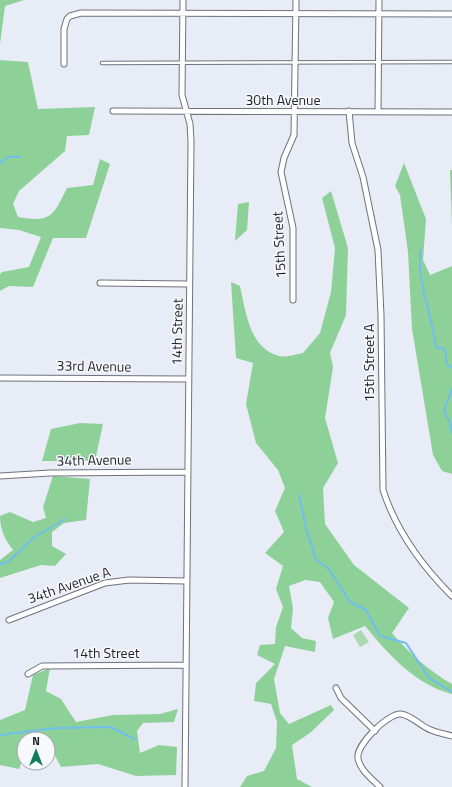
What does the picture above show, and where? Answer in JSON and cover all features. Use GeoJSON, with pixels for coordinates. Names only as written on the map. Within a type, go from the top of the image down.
{"type":"FeatureCollection","features":[{"type":"Feature","properties":{"kind":"street","name":"14th Street"},"geometry":{"type":"LineString","coordinates":[[183,0],[182,95],[190,124],[191,134],[185,787]]}},
{"type":"Feature","properties":{"kind":"street","name":"15th Street"},"geometry":{"type":"LineString","coordinates":[[293,300],[293,228],[281,172],[284,158],[293,139],[296,0]]}},
{"type":"Feature","properties":{"kind":"street"},"geometry":{"type":"LineString","coordinates":[[378,112],[379,0]]}},
{"type":"Feature","properties":{"kind":"street"},"geometry":{"type":"LineString","coordinates":[[64,64],[64,29],[67,19],[70,16],[81,13],[452,14]]}},
{"type":"Feature","properties":{"kind":"street","name":"30th Avenue"},"geometry":{"type":"LineString","coordinates":[[113,111],[452,112]]}},
{"type":"Feature","properties":{"kind":"street","name":"15th Street A"},"geometry":{"type":"LineString","coordinates":[[349,111],[352,143],[363,177],[378,250],[381,315],[383,490],[391,512],[414,550],[436,580],[452,596]]}},
{"type":"Feature","properties":{"kind":"street"},"geometry":{"type":"LineString","coordinates":[[100,283],[189,284]]}},
{"type":"Feature","properties":{"kind":"street","name":"33rd Avenue"},"geometry":{"type":"LineString","coordinates":[[0,378],[188,379]]}},
{"type":"Feature","properties":{"kind":"street","name":"34th Avenue"},"geometry":{"type":"LineString","coordinates":[[0,476],[50,473],[188,472]]}},
{"type":"Feature","properties":{"kind":"street","name":"34th Avenue A"},"geometry":{"type":"LineString","coordinates":[[10,620],[105,583],[129,580],[187,581]]}},
{"type":"Feature","properties":{"kind":"street","name":"14th Street"},"geometry":{"type":"LineString","coordinates":[[28,674],[42,666],[186,665]]}},
{"type":"Feature","properties":{"kind":"street"},"geometry":{"type":"LineString","coordinates":[[336,688],[341,698],[374,731]]}},
{"type":"Feature","properties":{"kind":"street"},"geometry":{"type":"LineString","coordinates":[[380,787],[360,765],[357,755],[360,747],[374,731],[391,716],[403,714],[431,730],[452,736]]}},
{"type":"Feature","properties":{"kind":"lane"},"geometry":{"type":"LineString","coordinates":[[102,63],[452,62]]}},
{"type":"Feature","properties":{"kind":"green space"},"geometry":{"type":"Polygon","coordinates":[[[0,0],[24,0],[5,6],[0,44],[0,0]]]}},
{"type":"Feature","properties":{"kind":"green space"},"geometry":{"type":"Polygon","coordinates":[[[0,60],[28,62],[38,109],[95,107],[89,135],[67,136],[65,151],[19,191],[13,204],[18,217],[38,219],[50,215],[58,205],[67,188],[93,185],[100,159],[110,164],[86,238],[53,238],[33,287],[9,286],[0,291],[0,274],[2,272],[29,267],[41,237],[19,230],[0,228],[0,60]]]}},
{"type":"Feature","properties":{"kind":"green space"},"geometry":{"type":"Polygon","coordinates":[[[404,163],[426,219],[423,260],[430,275],[452,266],[452,474],[442,471],[433,455],[412,329],[408,252],[400,195],[395,186],[404,163]]]}},
{"type":"Feature","properties":{"kind":"green space"},"geometry":{"type":"Polygon","coordinates":[[[450,170],[452,170],[452,227],[450,170]]]}},
{"type":"Feature","properties":{"kind":"green space"},"geometry":{"type":"Polygon","coordinates":[[[331,191],[348,248],[346,315],[330,353],[333,367],[325,418],[338,463],[323,488],[325,524],[354,565],[409,608],[392,633],[405,648],[420,661],[452,684],[452,694],[426,684],[415,676],[383,647],[365,626],[333,639],[328,618],[334,602],[320,582],[305,580],[289,586],[293,608],[291,628],[302,638],[316,641],[315,652],[285,646],[274,679],[280,713],[289,724],[331,705],[334,710],[310,733],[292,745],[297,779],[312,787],[240,787],[247,776],[264,771],[276,748],[277,722],[271,704],[254,701],[256,683],[275,664],[257,655],[260,645],[275,644],[276,627],[283,607],[276,589],[283,566],[265,553],[284,532],[275,511],[285,488],[278,470],[256,443],[246,404],[253,363],[236,358],[231,282],[240,286],[250,328],[261,345],[269,352],[279,356],[303,353],[320,333],[331,292],[335,248],[322,198],[331,191]]]}},
{"type":"Feature","properties":{"kind":"green space"},"geometry":{"type":"Polygon","coordinates":[[[249,202],[247,230],[235,241],[238,204],[249,202]]]}},
{"type":"Feature","properties":{"kind":"green space"},"geometry":{"type":"Polygon","coordinates":[[[80,423],[103,424],[95,461],[42,461],[51,429],[80,423]]]}},
{"type":"Feature","properties":{"kind":"green space"},"geometry":{"type":"Polygon","coordinates":[[[53,476],[90,479],[86,520],[64,523],[52,532],[52,546],[66,554],[55,566],[41,565],[0,578],[0,560],[13,550],[4,534],[0,516],[10,512],[33,522],[46,518],[43,507],[53,476]]]}},
{"type":"Feature","properties":{"kind":"green space"},"geometry":{"type":"Polygon","coordinates":[[[361,630],[369,642],[360,647],[353,635],[361,630]]]}},
{"type":"Feature","properties":{"kind":"green space"},"geometry":{"type":"Polygon","coordinates":[[[50,668],[46,691],[61,699],[76,722],[113,715],[160,714],[178,709],[174,722],[143,723],[137,731],[140,753],[159,745],[177,747],[176,775],[136,776],[98,764],[61,767],[56,758],[56,731],[16,731],[16,768],[0,765],[0,720],[25,710],[33,675],[50,668]]]}},
{"type":"Feature","properties":{"kind":"waterway"},"geometry":{"type":"LineString","coordinates":[[0,163],[8,157],[20,157]]}},
{"type":"Feature","properties":{"kind":"waterway"},"geometry":{"type":"LineString","coordinates":[[420,250],[421,275],[436,347],[445,349],[447,364],[452,368]]}},
{"type":"Feature","properties":{"kind":"waterway"},"geometry":{"type":"LineString","coordinates":[[452,388],[444,411],[450,422],[452,434]]}},
{"type":"Feature","properties":{"kind":"waterway"},"geometry":{"type":"LineString","coordinates":[[299,495],[306,528],[316,560],[328,568],[350,602],[366,610],[380,636],[406,643],[429,678],[452,692]]}},
{"type":"Feature","properties":{"kind":"waterway"},"geometry":{"type":"LineString","coordinates":[[0,564],[8,562],[33,538],[65,519]]}},
{"type":"Feature","properties":{"kind":"waterway"},"geometry":{"type":"LineString","coordinates":[[0,735],[56,728],[111,727],[134,739]]}}]}
